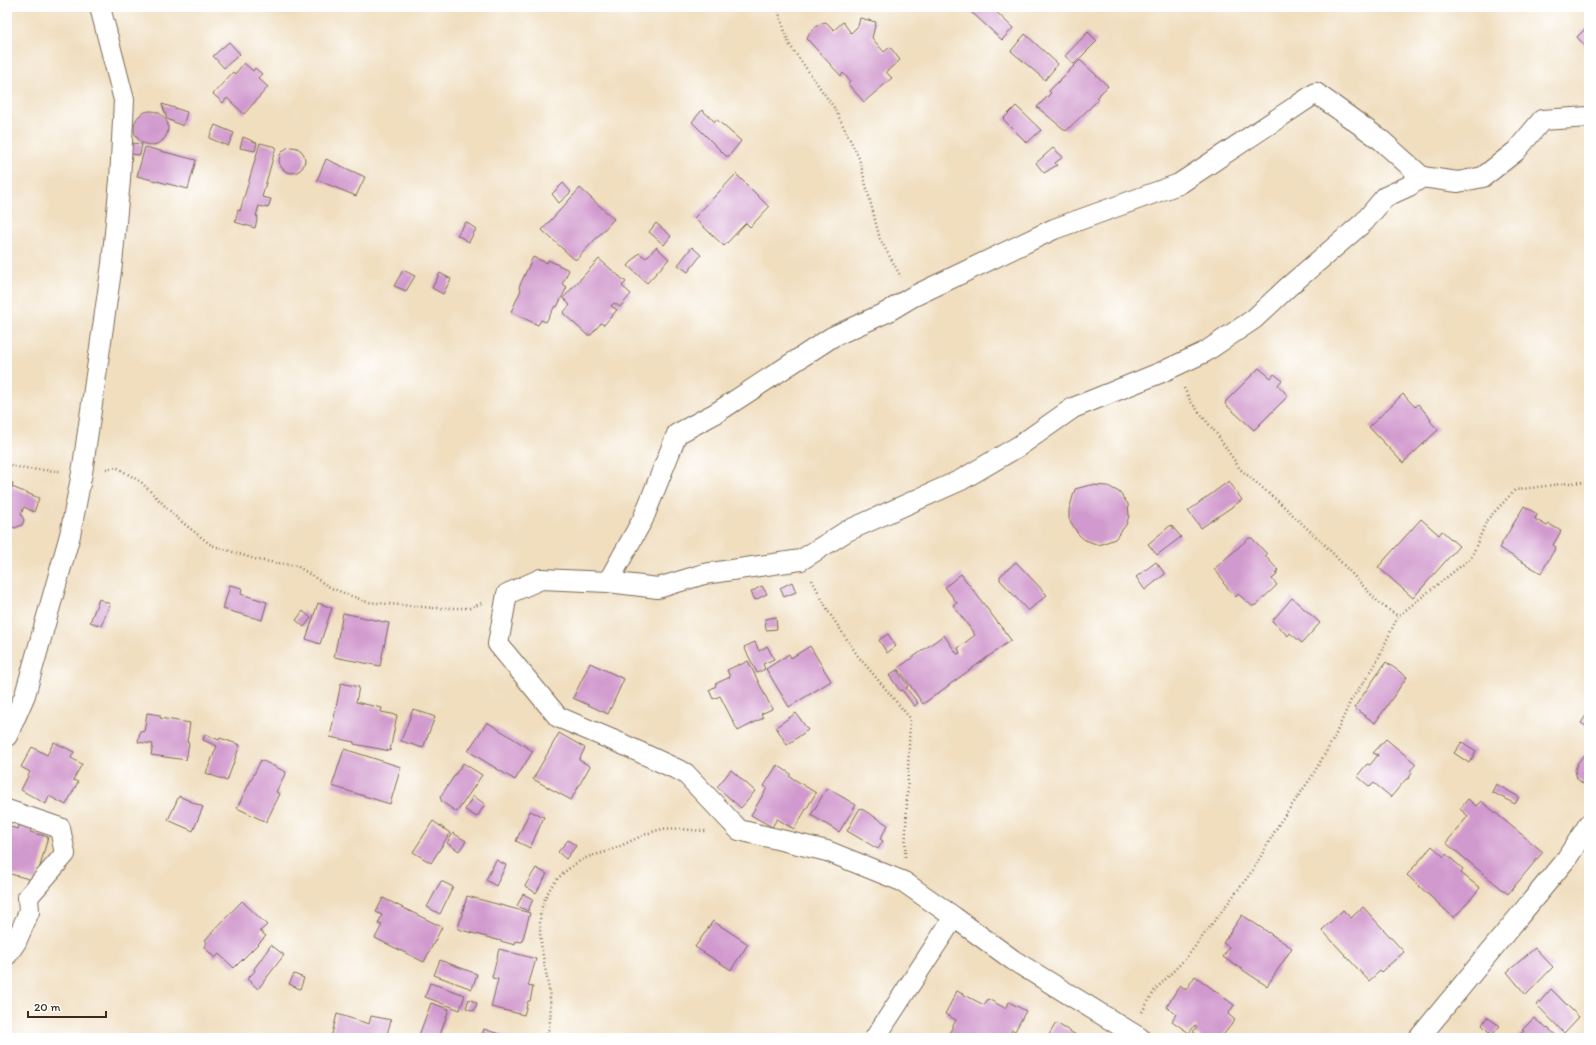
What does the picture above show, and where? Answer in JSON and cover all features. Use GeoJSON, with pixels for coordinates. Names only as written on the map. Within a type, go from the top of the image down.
{"type":"FeatureCollection","features":[{"type":"Feature","properties":{"kind":"street"},"geometry":{"type":"LineString","coordinates":[[7,736],[27,687],[70,535],[82,473],[112,264],[120,180],[124,100],[100,7]]}},
{"type":"Feature","properties":{"kind":"street"},"geometry":{"type":"LineString","coordinates":[[608,582],[643,518],[677,434],[716,412],[832,336],[887,312],[912,296],[1054,229],[1179,184],[1316,93],[1381,140],[1422,177],[1458,182],[1483,177],[1516,151],[1542,120],[1589,117]]}},
{"type":"Feature","properties":{"kind":"street"},"geometry":{"type":"LineString","coordinates":[[1135,1035],[1013,960],[904,882],[827,851],[740,830],[685,773],[558,717],[498,644],[508,594],[541,579],[608,582],[658,588],[704,574],[801,560],[847,531],[962,480],[1019,446],[1073,408],[1205,352],[1254,319],[1288,287],[1364,222],[1385,198],[1409,186],[1422,177]]}},
{"type":"Feature","properties":{"kind":"street"},"geometry":{"type":"LineString","coordinates":[[7,810],[60,828],[65,854],[28,898],[29,912],[16,942],[7,955]]}},
{"type":"Feature","properties":{"kind":"street"},"geometry":{"type":"LineString","coordinates":[[1419,1038],[1567,858],[1589,824]]}},
{"type":"Feature","properties":{"kind":"street"},"geometry":{"type":"LineString","coordinates":[[875,1038],[954,918]]}},
{"type":"Feature","properties":{"kind":"path"},"geometry":{"type":"LineString","coordinates":[[777,7],[789,44],[835,109],[859,158],[880,240],[912,296]]}},
{"type":"Feature","properties":{"kind":"path"},"geometry":{"type":"LineString","coordinates":[[1172,367],[1191,402],[1216,434],[1240,469],[1325,545],[1380,604],[1398,616]]}},
{"type":"Feature","properties":{"kind":"path"},"geometry":{"type":"LineString","coordinates":[[7,464],[25,470],[82,473],[116,467],[141,482],[177,518],[211,545],[258,560],[297,566],[331,588],[367,602],[434,608],[470,608],[508,594]]}},
{"type":"Feature","properties":{"kind":"path"},"geometry":{"type":"LineString","coordinates":[[1135,1035],[1156,990],[1187,957],[1253,870],[1280,822],[1311,778],[1334,738],[1351,700],[1374,666],[1398,616],[1471,558],[1487,520],[1515,490],[1568,483],[1589,482]]}},
{"type":"Feature","properties":{"kind":"path"},"geometry":{"type":"LineString","coordinates":[[801,560],[828,611],[858,656],[910,718],[904,882]]}},
{"type":"Feature","properties":{"kind":"path"},"geometry":{"type":"LineString","coordinates":[[546,1038],[549,1030],[551,1007],[541,948],[540,926],[544,899],[556,880],[581,860],[606,852],[663,828],[697,831],[740,830]]}},
{"type":"Feature","properties":{"kind":"building"},"geometry":{"type":"Polygon","coordinates":[[[991,7],[1013,28],[1002,40],[967,8],[991,7]]]}},
{"type":"Feature","properties":{"kind":"building"},"geometry":{"type":"Polygon","coordinates":[[[860,18],[876,22],[872,38],[884,52],[890,47],[900,60],[886,72],[892,78],[864,102],[848,84],[850,81],[843,73],[841,76],[807,39],[810,32],[819,24],[826,22],[834,30],[843,22],[851,33],[858,26],[860,18]]]}},
{"type":"Feature","properties":{"kind":"building"},"geometry":{"type":"Polygon","coordinates":[[[1589,25],[1589,50],[1577,37],[1589,25]]]}},
{"type":"Feature","properties":{"kind":"building"},"geometry":{"type":"Polygon","coordinates":[[[1088,32],[1097,41],[1074,64],[1065,56],[1088,32]]]}},
{"type":"Feature","properties":{"kind":"building"},"geometry":{"type":"Polygon","coordinates":[[[1025,34],[1058,64],[1045,80],[1011,51],[1025,34]]]}},
{"type":"Feature","properties":{"kind":"building"},"geometry":{"type":"Polygon","coordinates":[[[229,42],[240,54],[224,68],[213,56],[229,42]]]}},
{"type":"Feature","properties":{"kind":"building"},"geometry":{"type":"Polygon","coordinates":[[[1080,60],[1108,86],[1096,98],[1098,100],[1066,131],[1037,107],[1051,93],[1049,91],[1080,60]]]}},
{"type":"Feature","properties":{"kind":"building"},"geometry":{"type":"Polygon","coordinates":[[[244,63],[253,71],[255,68],[262,74],[258,78],[268,87],[244,114],[227,98],[223,103],[213,94],[233,72],[235,74],[244,63]]]}},
{"type":"Feature","properties":{"kind":"building"},"geometry":{"type":"Polygon","coordinates":[[[162,104],[187,112],[183,126],[167,119],[162,104]]]}},
{"type":"Feature","properties":{"kind":"building"},"geometry":{"type":"Polygon","coordinates":[[[1016,106],[1041,130],[1027,143],[1003,119],[1016,106]]]}},
{"type":"Feature","properties":{"kind":"building"},"geometry":{"type":"Polygon","coordinates":[[[702,110],[715,122],[716,119],[741,141],[729,156],[726,156],[692,122],[702,110]]]}},
{"type":"Feature","properties":{"kind":"building"},"geometry":{"type":"Polygon","coordinates":[[[148,111],[154,111],[158,112],[165,118],[168,128],[167,135],[161,142],[154,145],[148,145],[144,144],[137,138],[134,131],[134,125],[135,121],[141,114],[148,111]]]}},
{"type":"Feature","properties":{"kind":"building"},"geometry":{"type":"Polygon","coordinates":[[[215,125],[234,133],[228,146],[209,138],[215,125]]]}},
{"type":"Feature","properties":{"kind":"building"},"geometry":{"type":"Polygon","coordinates":[[[243,137],[257,143],[255,151],[240,148],[243,137]]]}},
{"type":"Feature","properties":{"kind":"building"},"geometry":{"type":"Polygon","coordinates":[[[132,143],[142,144],[140,155],[130,154],[132,143]]]}},
{"type":"Feature","properties":{"kind":"building"},"geometry":{"type":"Polygon","coordinates":[[[260,143],[276,147],[262,197],[271,199],[268,208],[259,206],[255,228],[235,222],[238,210],[240,211],[260,143]]]}},
{"type":"Feature","properties":{"kind":"building"},"geometry":{"type":"Polygon","coordinates":[[[145,147],[196,160],[188,189],[137,176],[145,147]]]}},
{"type":"Feature","properties":{"kind":"building"},"geometry":{"type":"Polygon","coordinates":[[[292,147],[301,151],[305,160],[301,169],[292,173],[283,169],[279,160],[283,151],[292,147]]]}},
{"type":"Feature","properties":{"kind":"building"},"geometry":{"type":"Polygon","coordinates":[[[1053,148],[1063,157],[1055,163],[1057,165],[1044,173],[1036,163],[1053,148]]]}},
{"type":"Feature","properties":{"kind":"building"},"geometry":{"type":"Polygon","coordinates":[[[326,159],[365,177],[356,196],[317,180],[326,159]]]}},
{"type":"Feature","properties":{"kind":"building"},"geometry":{"type":"Polygon","coordinates":[[[736,174],[769,207],[750,227],[746,223],[724,246],[694,218],[736,174]]]}},
{"type":"Feature","properties":{"kind":"building"},"geometry":{"type":"Polygon","coordinates":[[[563,183],[571,192],[559,203],[552,194],[563,183]]]}},
{"type":"Feature","properties":{"kind":"building"},"geometry":{"type":"Polygon","coordinates":[[[580,188],[614,219],[577,259],[574,259],[542,230],[580,188]]]}},
{"type":"Feature","properties":{"kind":"building"},"geometry":{"type":"Polygon","coordinates":[[[466,222],[476,229],[469,242],[457,235],[466,222]]]}},
{"type":"Feature","properties":{"kind":"building"},"geometry":{"type":"Polygon","coordinates":[[[656,223],[671,236],[664,245],[649,232],[656,223]]]}},
{"type":"Feature","properties":{"kind":"building"},"geometry":{"type":"Polygon","coordinates":[[[656,247],[669,259],[647,283],[628,266],[639,253],[646,258],[656,247]]]}},
{"type":"Feature","properties":{"kind":"building"},"geometry":{"type":"Polygon","coordinates":[[[692,247],[701,255],[688,272],[678,265],[692,247]]]}},
{"type":"Feature","properties":{"kind":"building"},"geometry":{"type":"Polygon","coordinates":[[[533,257],[547,263],[548,260],[569,270],[562,284],[567,287],[557,307],[555,306],[546,322],[541,320],[538,325],[511,312],[521,290],[519,287],[533,257]]]}},
{"type":"Feature","properties":{"kind":"building"},"geometry":{"type":"Polygon","coordinates":[[[599,259],[626,282],[622,286],[631,294],[620,307],[614,303],[611,306],[617,310],[604,325],[601,323],[591,335],[587,335],[563,313],[570,305],[563,298],[599,259]]]}},
{"type":"Feature","properties":{"kind":"building"},"geometry":{"type":"Polygon","coordinates":[[[403,270],[415,276],[406,291],[394,286],[403,270]]]}},
{"type":"Feature","properties":{"kind":"building"},"geometry":{"type":"Polygon","coordinates":[[[440,273],[451,279],[443,294],[432,288],[440,273]]]}},
{"type":"Feature","properties":{"kind":"building"},"geometry":{"type":"Polygon","coordinates":[[[1259,368],[1271,378],[1274,374],[1282,380],[1278,385],[1288,396],[1254,430],[1225,404],[1226,401],[1259,368]]]}},
{"type":"Feature","properties":{"kind":"building"},"geometry":{"type":"Polygon","coordinates":[[[1403,394],[1415,407],[1418,404],[1438,430],[1403,463],[1369,427],[1403,394]]]}},
{"type":"Feature","properties":{"kind":"building"},"geometry":{"type":"Polygon","coordinates":[[[7,481],[13,483],[12,487],[39,498],[34,512],[24,507],[21,514],[24,520],[22,525],[15,528],[7,525],[7,481]]]}},
{"type":"Feature","properties":{"kind":"building"},"geometry":{"type":"Polygon","coordinates":[[[1229,481],[1242,500],[1201,528],[1188,511],[1229,481]]]}},
{"type":"Feature","properties":{"kind":"building"},"geometry":{"type":"Polygon","coordinates":[[[1090,485],[1108,486],[1119,492],[1128,504],[1129,516],[1126,525],[1115,539],[1099,545],[1085,540],[1078,534],[1069,519],[1069,510],[1075,489],[1090,485]]]}},
{"type":"Feature","properties":{"kind":"building"},"geometry":{"type":"Polygon","coordinates":[[[1524,506],[1537,514],[1535,519],[1547,526],[1549,524],[1561,531],[1553,545],[1556,547],[1541,573],[1499,548],[1524,506]]]}},
{"type":"Feature","properties":{"kind":"building"},"geometry":{"type":"Polygon","coordinates":[[[1421,519],[1439,535],[1442,531],[1459,546],[1413,598],[1378,567],[1421,519]]]}},
{"type":"Feature","properties":{"kind":"building"},"geometry":{"type":"Polygon","coordinates":[[[1171,525],[1181,537],[1157,555],[1148,544],[1171,525]]]}},
{"type":"Feature","properties":{"kind":"building"},"geometry":{"type":"Polygon","coordinates":[[[1249,538],[1252,538],[1267,554],[1265,556],[1279,571],[1275,573],[1277,575],[1272,579],[1277,585],[1256,605],[1252,606],[1238,594],[1236,597],[1223,583],[1224,581],[1214,569],[1249,538]]]}},
{"type":"Feature","properties":{"kind":"building"},"geometry":{"type":"Polygon","coordinates":[[[1016,562],[1047,595],[1028,611],[1000,580],[1000,576],[1016,562]]]}},
{"type":"Feature","properties":{"kind":"building"},"geometry":{"type":"Polygon","coordinates":[[[1156,562],[1165,574],[1145,590],[1136,577],[1156,562]]]}},
{"type":"Feature","properties":{"kind":"building"},"geometry":{"type":"Polygon","coordinates":[[[961,574],[1011,640],[923,704],[898,668],[944,635],[957,654],[960,653],[958,648],[975,635],[953,605],[957,603],[945,587],[961,574]]]}},
{"type":"Feature","properties":{"kind":"building"},"geometry":{"type":"Polygon","coordinates":[[[792,582],[796,592],[784,597],[780,588],[792,582]]]}},
{"type":"Feature","properties":{"kind":"building"},"geometry":{"type":"Polygon","coordinates":[[[230,585],[242,588],[241,594],[267,602],[262,620],[223,609],[230,585]]]}},
{"type":"Feature","properties":{"kind":"building"},"geometry":{"type":"Polygon","coordinates":[[[762,586],[767,594],[755,600],[751,592],[762,586]]]}},
{"type":"Feature","properties":{"kind":"building"},"geometry":{"type":"Polygon","coordinates":[[[1292,598],[1320,623],[1302,643],[1290,633],[1288,636],[1272,621],[1292,598]]]}},
{"type":"Feature","properties":{"kind":"building"},"geometry":{"type":"Polygon","coordinates":[[[99,599],[110,604],[101,626],[90,622],[99,599]]]}},
{"type":"Feature","properties":{"kind":"building"},"geometry":{"type":"Polygon","coordinates":[[[318,603],[332,608],[320,644],[306,639],[318,603]]]}},
{"type":"Feature","properties":{"kind":"building"},"geometry":{"type":"Polygon","coordinates":[[[303,611],[311,618],[304,627],[296,620],[303,611]]]}},
{"type":"Feature","properties":{"kind":"building"},"geometry":{"type":"Polygon","coordinates":[[[343,613],[389,623],[380,666],[334,657],[343,613]]]}},
{"type":"Feature","properties":{"kind":"building"},"geometry":{"type":"Polygon","coordinates":[[[776,617],[777,629],[766,630],[765,619],[776,617]]]}},
{"type":"Feature","properties":{"kind":"building"},"geometry":{"type":"Polygon","coordinates":[[[888,634],[896,646],[887,653],[879,640],[888,634]]]}},
{"type":"Feature","properties":{"kind":"building"},"geometry":{"type":"Polygon","coordinates":[[[755,642],[759,651],[767,646],[774,659],[763,664],[765,669],[757,673],[744,647],[755,642]]]}},
{"type":"Feature","properties":{"kind":"building"},"geometry":{"type":"Polygon","coordinates":[[[810,646],[831,681],[789,707],[766,669],[789,654],[791,658],[810,646]]]}},
{"type":"Feature","properties":{"kind":"building"},"geometry":{"type":"Polygon","coordinates":[[[748,661],[772,709],[761,714],[763,718],[738,731],[720,696],[713,699],[709,690],[716,686],[715,684],[730,677],[727,670],[748,661]]]}},
{"type":"Feature","properties":{"kind":"building"},"geometry":{"type":"Polygon","coordinates":[[[1386,662],[1407,677],[1375,723],[1354,708],[1386,662]]]}},
{"type":"Feature","properties":{"kind":"building"},"geometry":{"type":"Polygon","coordinates":[[[590,663],[624,679],[608,714],[573,698],[590,663]]]}},
{"type":"Feature","properties":{"kind":"building"},"geometry":{"type":"Polygon","coordinates":[[[897,670],[908,686],[906,688],[918,703],[914,706],[902,690],[900,691],[889,675],[897,670]]]}},
{"type":"Feature","properties":{"kind":"building"},"geometry":{"type":"Polygon","coordinates":[[[341,683],[359,687],[356,702],[382,708],[381,712],[397,715],[390,751],[354,744],[354,742],[330,737],[341,683]]]}},
{"type":"Feature","properties":{"kind":"building"},"geometry":{"type":"Polygon","coordinates":[[[413,709],[435,717],[423,748],[401,741],[413,709]]]}},
{"type":"Feature","properties":{"kind":"building"},"geometry":{"type":"Polygon","coordinates":[[[1589,711],[1589,728],[1581,723],[1589,711]]]}},
{"type":"Feature","properties":{"kind":"building"},"geometry":{"type":"Polygon","coordinates":[[[147,713],[160,715],[160,718],[190,723],[186,760],[151,755],[153,744],[138,742],[140,731],[144,732],[147,713]]]}},
{"type":"Feature","properties":{"kind":"building"},"geometry":{"type":"Polygon","coordinates":[[[796,713],[808,730],[787,745],[776,727],[796,713]]]}},
{"type":"Feature","properties":{"kind":"building"},"geometry":{"type":"Polygon","coordinates":[[[487,722],[533,751],[515,780],[468,751],[487,722]]]}},
{"type":"Feature","properties":{"kind":"building"},"geometry":{"type":"Polygon","coordinates":[[[559,733],[585,748],[579,760],[590,766],[571,800],[533,779],[559,733]]]}},
{"type":"Feature","properties":{"kind":"building"},"geometry":{"type":"Polygon","coordinates":[[[205,734],[219,740],[220,738],[240,745],[227,781],[206,773],[217,746],[203,740],[205,734]]]}},
{"type":"Feature","properties":{"kind":"building"},"geometry":{"type":"Polygon","coordinates":[[[1386,739],[1416,764],[1410,771],[1412,773],[1408,779],[1406,779],[1391,797],[1374,783],[1370,787],[1357,776],[1367,764],[1370,765],[1378,755],[1373,753],[1386,739]]]}},
{"type":"Feature","properties":{"kind":"building"},"geometry":{"type":"Polygon","coordinates":[[[54,742],[74,752],[71,758],[82,764],[73,780],[78,782],[66,805],[49,796],[46,804],[21,790],[30,772],[21,767],[32,747],[47,755],[54,742]]]}},
{"type":"Feature","properties":{"kind":"building"},"geometry":{"type":"Polygon","coordinates":[[[1462,742],[1476,751],[1469,763],[1454,753],[1462,742]]]}},
{"type":"Feature","properties":{"kind":"building"},"geometry":{"type":"Polygon","coordinates":[[[344,749],[401,767],[390,804],[332,786],[344,749]]]}},
{"type":"Feature","properties":{"kind":"building"},"geometry":{"type":"Polygon","coordinates":[[[1583,756],[1589,756],[1589,779],[1585,785],[1577,779],[1575,770],[1577,764],[1583,756]]]}},
{"type":"Feature","properties":{"kind":"building"},"geometry":{"type":"Polygon","coordinates":[[[261,760],[286,772],[276,792],[280,794],[266,822],[237,808],[261,760]]]}},
{"type":"Feature","properties":{"kind":"building"},"geometry":{"type":"Polygon","coordinates":[[[463,763],[482,775],[457,812],[442,802],[440,797],[463,763]]]}},
{"type":"Feature","properties":{"kind":"building"},"geometry":{"type":"Polygon","coordinates":[[[777,765],[791,774],[789,776],[816,793],[794,829],[777,819],[772,827],[751,815],[767,788],[764,786],[777,765]]]}},
{"type":"Feature","properties":{"kind":"building"},"geometry":{"type":"Polygon","coordinates":[[[731,770],[755,791],[741,808],[717,787],[731,770]]]}},
{"type":"Feature","properties":{"kind":"building"},"geometry":{"type":"Polygon","coordinates":[[[1496,784],[1519,797],[1515,804],[1492,792],[1496,784]]]}},
{"type":"Feature","properties":{"kind":"building"},"geometry":{"type":"Polygon","coordinates":[[[827,788],[856,805],[839,832],[811,815],[827,788]]]}},
{"type":"Feature","properties":{"kind":"building"},"geometry":{"type":"Polygon","coordinates":[[[179,796],[203,807],[193,831],[168,820],[179,796]]]}},
{"type":"Feature","properties":{"kind":"building"},"geometry":{"type":"Polygon","coordinates":[[[473,796],[485,804],[477,817],[465,810],[473,796]]]}},
{"type":"Feature","properties":{"kind":"building"},"geometry":{"type":"Polygon","coordinates":[[[1468,799],[1476,806],[1481,801],[1543,852],[1508,894],[1446,843],[1468,816],[1460,809],[1468,799]]]}},
{"type":"Feature","properties":{"kind":"building"},"geometry":{"type":"Polygon","coordinates":[[[860,808],[888,825],[880,839],[883,841],[878,849],[847,831],[860,808]]]}},
{"type":"Feature","properties":{"kind":"building"},"geometry":{"type":"Polygon","coordinates":[[[530,811],[544,817],[530,848],[516,841],[530,811]]]}},
{"type":"Feature","properties":{"kind":"building"},"geometry":{"type":"Polygon","coordinates":[[[433,821],[450,833],[431,863],[413,852],[433,821]]]}},
{"type":"Feature","properties":{"kind":"building"},"geometry":{"type":"Polygon","coordinates":[[[20,822],[32,825],[30,832],[48,837],[36,881],[7,873],[7,826],[18,829],[20,822]]]}},
{"type":"Feature","properties":{"kind":"building"},"geometry":{"type":"Polygon","coordinates":[[[453,833],[466,841],[459,851],[447,843],[453,833]]]}},
{"type":"Feature","properties":{"kind":"building"},"geometry":{"type":"Polygon","coordinates":[[[568,840],[576,846],[566,859],[558,852],[568,840]]]}},
{"type":"Feature","properties":{"kind":"building"},"geometry":{"type":"Polygon","coordinates":[[[1432,846],[1444,857],[1446,854],[1463,869],[1461,873],[1480,888],[1454,918],[1407,875],[1432,846]]]}},
{"type":"Feature","properties":{"kind":"building"},"geometry":{"type":"Polygon","coordinates":[[[496,860],[506,865],[496,886],[486,880],[496,860]]]}},
{"type":"Feature","properties":{"kind":"building"},"geometry":{"type":"Polygon","coordinates":[[[536,868],[547,874],[536,893],[525,886],[536,868]]]}},
{"type":"Feature","properties":{"kind":"building"},"geometry":{"type":"Polygon","coordinates":[[[441,881],[453,887],[440,914],[427,907],[441,881]]]}},
{"type":"Feature","properties":{"kind":"building"},"geometry":{"type":"Polygon","coordinates":[[[523,894],[533,899],[528,911],[517,906],[523,894]]]}},
{"type":"Feature","properties":{"kind":"building"},"geometry":{"type":"Polygon","coordinates":[[[467,896],[530,913],[522,942],[516,941],[515,945],[458,929],[467,896]]]}},
{"type":"Feature","properties":{"kind":"building"},"geometry":{"type":"Polygon","coordinates":[[[383,898],[442,927],[424,962],[375,938],[382,925],[378,924],[382,915],[376,912],[383,898]]]}},
{"type":"Feature","properties":{"kind":"building"},"geometry":{"type":"Polygon","coordinates":[[[242,901],[267,925],[260,931],[266,936],[234,968],[219,954],[215,958],[204,947],[207,943],[205,940],[242,901]]]}},
{"type":"Feature","properties":{"kind":"building"},"geometry":{"type":"Polygon","coordinates":[[[1363,907],[1404,952],[1369,981],[1322,930],[1343,910],[1351,918],[1363,907]]]}},
{"type":"Feature","properties":{"kind":"building"},"geometry":{"type":"Polygon","coordinates":[[[1242,915],[1292,948],[1267,986],[1223,957],[1229,947],[1223,943],[1242,915]]]}},
{"type":"Feature","properties":{"kind":"building"},"geometry":{"type":"Polygon","coordinates":[[[713,921],[748,944],[731,970],[695,947],[713,921]]]}},
{"type":"Feature","properties":{"kind":"building"},"geometry":{"type":"Polygon","coordinates":[[[271,945],[284,955],[258,989],[247,979],[255,971],[254,969],[271,945]]]}},
{"type":"Feature","properties":{"kind":"building"},"geometry":{"type":"Polygon","coordinates":[[[1535,948],[1553,967],[1526,995],[1507,972],[1535,948]]]}},
{"type":"Feature","properties":{"kind":"building"},"geometry":{"type":"Polygon","coordinates":[[[499,949],[536,959],[528,986],[533,987],[530,1001],[528,1001],[524,1015],[491,1007],[498,979],[492,978],[499,949]]]}},
{"type":"Feature","properties":{"kind":"building"},"geometry":{"type":"Polygon","coordinates":[[[440,960],[477,974],[472,989],[434,975],[440,960]]]}},
{"type":"Feature","properties":{"kind":"building"},"geometry":{"type":"Polygon","coordinates":[[[294,974],[304,978],[300,989],[289,984],[294,974]]]}},
{"type":"Feature","properties":{"kind":"building"},"geometry":{"type":"Polygon","coordinates":[[[1195,976],[1234,1005],[1228,1014],[1235,1020],[1221,1038],[1215,1038],[1212,1036],[1211,1038],[1202,1038],[1193,1032],[1197,1027],[1195,1025],[1189,1033],[1172,1021],[1176,1014],[1166,1007],[1180,985],[1186,990],[1195,976]]]}},
{"type":"Feature","properties":{"kind":"building"},"geometry":{"type":"Polygon","coordinates":[[[430,983],[465,995],[460,1010],[425,997],[430,983]]]}},
{"type":"Feature","properties":{"kind":"building"},"geometry":{"type":"Polygon","coordinates":[[[1551,989],[1579,1017],[1564,1033],[1537,1005],[1551,989]]]}},
{"type":"Feature","properties":{"kind":"building"},"geometry":{"type":"Polygon","coordinates":[[[957,991],[984,1005],[988,999],[1005,1008],[1009,1002],[1026,1011],[1015,1031],[1012,1030],[1008,1038],[969,1038],[965,1036],[964,1038],[957,1038],[949,1034],[956,1020],[945,1014],[957,991]]]}},
{"type":"Feature","properties":{"kind":"building"},"geometry":{"type":"Polygon","coordinates":[[[469,999],[477,1003],[474,1011],[466,1008],[469,999]]]}},
{"type":"Feature","properties":{"kind":"building"},"geometry":{"type":"Polygon","coordinates":[[[431,1003],[449,1009],[439,1038],[418,1038],[431,1003]]]}},
{"type":"Feature","properties":{"kind":"building"},"geometry":{"type":"Polygon","coordinates":[[[337,1014],[369,1024],[371,1016],[391,1020],[386,1038],[331,1038],[337,1014]]]}},
{"type":"Feature","properties":{"kind":"building"},"geometry":{"type":"Polygon","coordinates":[[[1487,1017],[1500,1026],[1492,1035],[1482,1025],[1487,1017]]]}},
{"type":"Feature","properties":{"kind":"building"},"geometry":{"type":"Polygon","coordinates":[[[1534,1018],[1559,1038],[1517,1038],[1524,1031],[1522,1030],[1534,1018]]]}},
{"type":"Feature","properties":{"kind":"building"},"geometry":{"type":"Polygon","coordinates":[[[1056,1023],[1081,1038],[1047,1038],[1056,1023]]]}},
{"type":"Feature","properties":{"kind":"building"},"geometry":{"type":"Polygon","coordinates":[[[484,1029],[511,1038],[481,1038],[484,1029]]]}}]}
